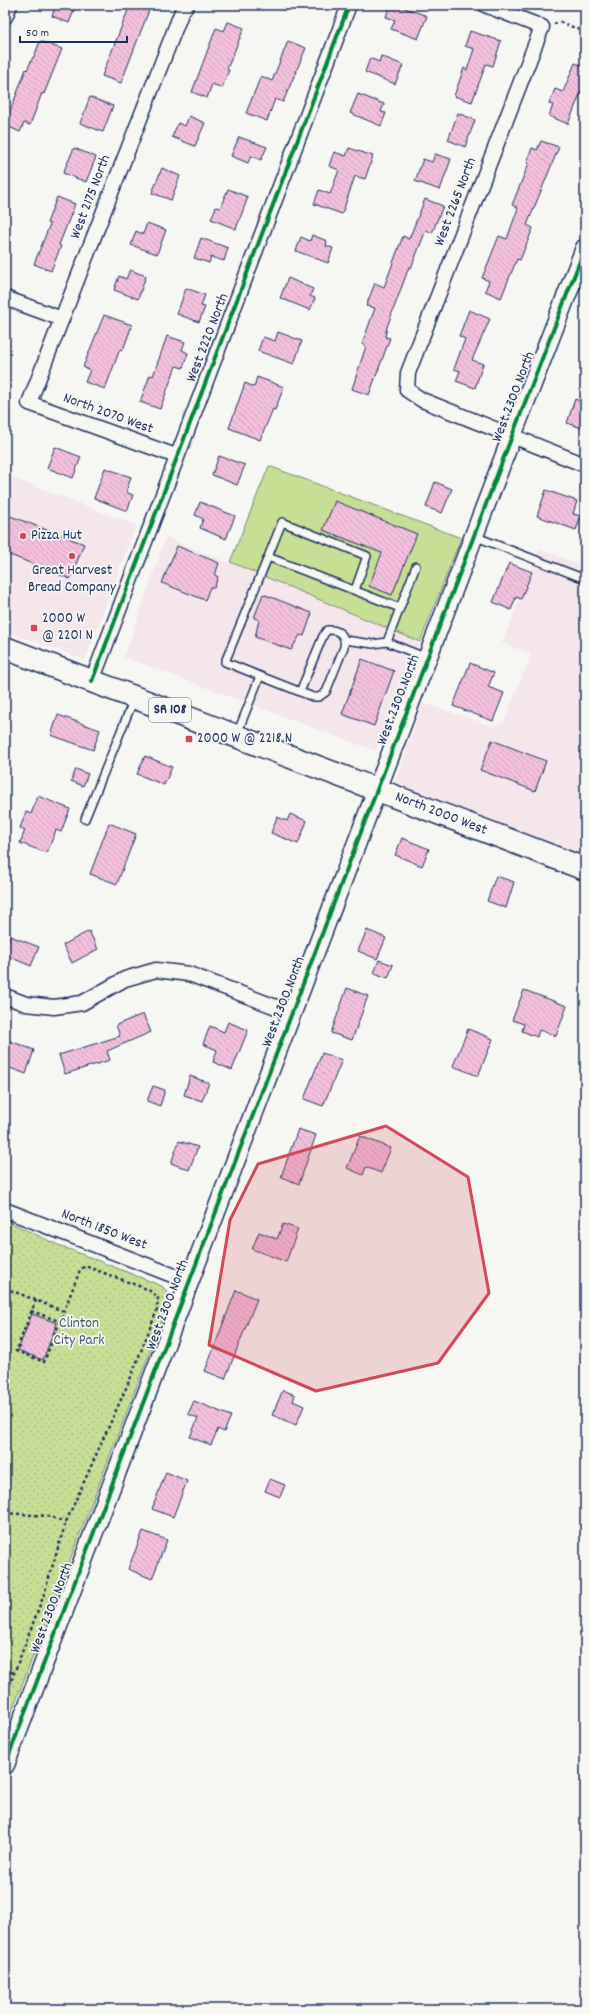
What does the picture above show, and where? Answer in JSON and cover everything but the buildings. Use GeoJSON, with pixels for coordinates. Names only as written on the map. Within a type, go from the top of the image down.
{"type":"FeatureCollection","features":[{"type":"Feature","properties":{"kind":"main road","name":"North 2000 West"},"geometry":{"type":"LineString","coordinates":[[5,648],[585,869]]}},
{"type":"Feature","properties":{"kind":"street"},"geometry":{"type":"LineString","coordinates":[[5,17],[10,5]]}},
{"type":"Feature","properties":{"kind":"street","name":"West 2175 North"},"geometry":{"type":"LineString","coordinates":[[29,403],[182,11],[187,5]]}},
{"type":"Feature","properties":{"kind":"street","name":"West 2220 North"},"geometry":{"type":"LineString","coordinates":[[92,681],[176,456],[349,5]]}},
{"type":"Feature","properties":{"kind":"street"},"geometry":{"type":"LineString","coordinates":[[485,5],[542,27]]}},
{"type":"Feature","properties":{"kind":"street","name":"West 2265 North"},"geometry":{"type":"LineString","coordinates":[[512,436],[422,400],[407,390],[408,373],[542,27]]}},
{"type":"Feature","properties":{"kind":"street","name":"West 2300 North"},"geometry":{"type":"LineString","coordinates":[[5,1765],[585,248]]}},
{"type":"Feature","properties":{"kind":"street"},"geometry":{"type":"LineString","coordinates":[[5,298],[62,319]]}},
{"type":"Feature","properties":{"kind":"street","name":"North 2070 West"},"geometry":{"type":"LineString","coordinates":[[29,403],[176,456]]}},
{"type":"Feature","properties":{"kind":"street"},"geometry":{"type":"LineString","coordinates":[[512,436],[585,465]]}},
{"type":"Feature","properties":{"kind":"street"},"geometry":{"type":"LineString","coordinates":[[5,996],[26,1004],[54,1008],[82,1003],[125,979],[156,970],[189,974],[292,1013]]}},
{"type":"Feature","properties":{"kind":"street","name":"North 1850 West"},"geometry":{"type":"LineString","coordinates":[[5,1210],[190,1282]]}},
{"type":"Feature","properties":{"kind":"lane"},"geometry":{"type":"LineString","coordinates":[[300,692],[323,636],[327,630],[334,630],[342,634],[345,640],[326,692],[319,697],[313,697],[300,692],[225,662],[282,522],[367,556],[355,590]]}},
{"type":"Feature","properties":{"kind":"lane"},"geometry":{"type":"LineString","coordinates":[[474,536],[585,579]]}},
{"type":"Feature","properties":{"kind":"lane"},"geometry":{"type":"LineString","coordinates":[[268,557],[400,608]]}},
{"type":"Feature","properties":{"kind":"lane"},"geometry":{"type":"LineString","coordinates":[[388,642],[416,566]]}},
{"type":"Feature","properties":{"kind":"lane"},"geometry":{"type":"LineString","coordinates":[[345,640],[372,644],[388,642],[427,658]]}},
{"type":"Feature","properties":{"kind":"lane"},"geometry":{"type":"LineString","coordinates":[[237,736],[260,676]]}},
{"type":"Feature","properties":{"kind":"lane"},"geometry":{"type":"LineString","coordinates":[[85,819],[134,697]]}},
{"type":"Feature","properties":{"kind":"path"},"geometry":{"type":"LineString","coordinates":[[542,27],[560,22],[585,32]]}},
{"type":"Feature","properties":{"kind":"path"},"geometry":{"type":"LineString","coordinates":[[5,1697],[43,1597],[66,1522],[131,1377],[157,1310],[158,1297],[147,1289],[85,1266],[80,1270],[44,1362],[16,1351],[36,1300]]}},
{"type":"Feature","properties":{"kind":"path"},"geometry":{"type":"LineString","coordinates":[[5,1288],[63,1311]]}},
{"type":"Feature","properties":{"kind":"path"},"geometry":{"type":"LineString","coordinates":[[31,1311],[59,1321]]}},
{"type":"Feature","properties":{"kind":"path"},"geometry":{"type":"LineString","coordinates":[[5,1513],[47,1516],[66,1522]]}},
{"type":"Feature","properties":{"kind":"path"},"geometry":{"type":"LineString","coordinates":[[5,1676],[15,1670]]}},
{"type":"Feature","properties":{"kind":"highlighted area"},"geometry":{"type":"Polygon","coordinates":[[[386,1126],[468,1177],[489,1293],[438,1363],[316,1391],[209,1345],[230,1220],[258,1164],[386,1126]]]}},
{"type":"Feature","properties":{"kind":"shaded area"},"geometry":{"type":"Polygon","coordinates":[[[5,475],[136,525],[85,660],[5,631],[5,475]]]}},
{"type":"Feature","properties":{"kind":"shaded area"},"geometry":{"type":"Polygon","coordinates":[[[166,537],[420,642],[376,751],[124,657],[166,537]]]}},
{"type":"Feature","properties":{"kind":"shaded area"},"geometry":{"type":"Polygon","coordinates":[[[540,549],[585,567],[585,847],[582,855],[394,783],[423,703],[493,726],[504,723],[531,654],[502,643],[540,549]]]}},
{"type":"Feature","properties":{"kind":"green space"},"geometry":{"type":"Polygon","coordinates":[[[269,466],[461,538],[420,642],[230,562],[269,466]]]}},
{"type":"Feature","properties":{"kind":"green space","name":"Clinton City Park"},"geometry":{"type":"Polygon","coordinates":[[[5,1220],[56,1244],[162,1286],[169,1294],[169,1302],[5,1729],[5,1220]]]}},
{"type":"Feature","properties":{"kind":"cycle path"},"geometry":{"type":"LineString","coordinates":[[92,681],[349,5]]}},
{"type":"Feature","properties":{"kind":"cycle path"},"geometry":{"type":"LineString","coordinates":[[5,1765],[585,248]]}},
{"type":"Feature","properties":{"kind":"place","name":"Pizza Hut"},"geometry":{"type":"Point","coordinates":[23,536]}},
{"type":"Feature","properties":{"kind":"place","name":"Great Harvest Bread Company"},"geometry":{"type":"Point","coordinates":[72,556]}},
{"type":"Feature","properties":{"kind":"place","name":"2000 W @ 2201 N"},"geometry":{"type":"Point","coordinates":[34,628]}},
{"type":"Feature","properties":{"kind":"place","name":"2000 W @ 2218 N"},"geometry":{"type":"Point","coordinates":[189,739]}}]}
